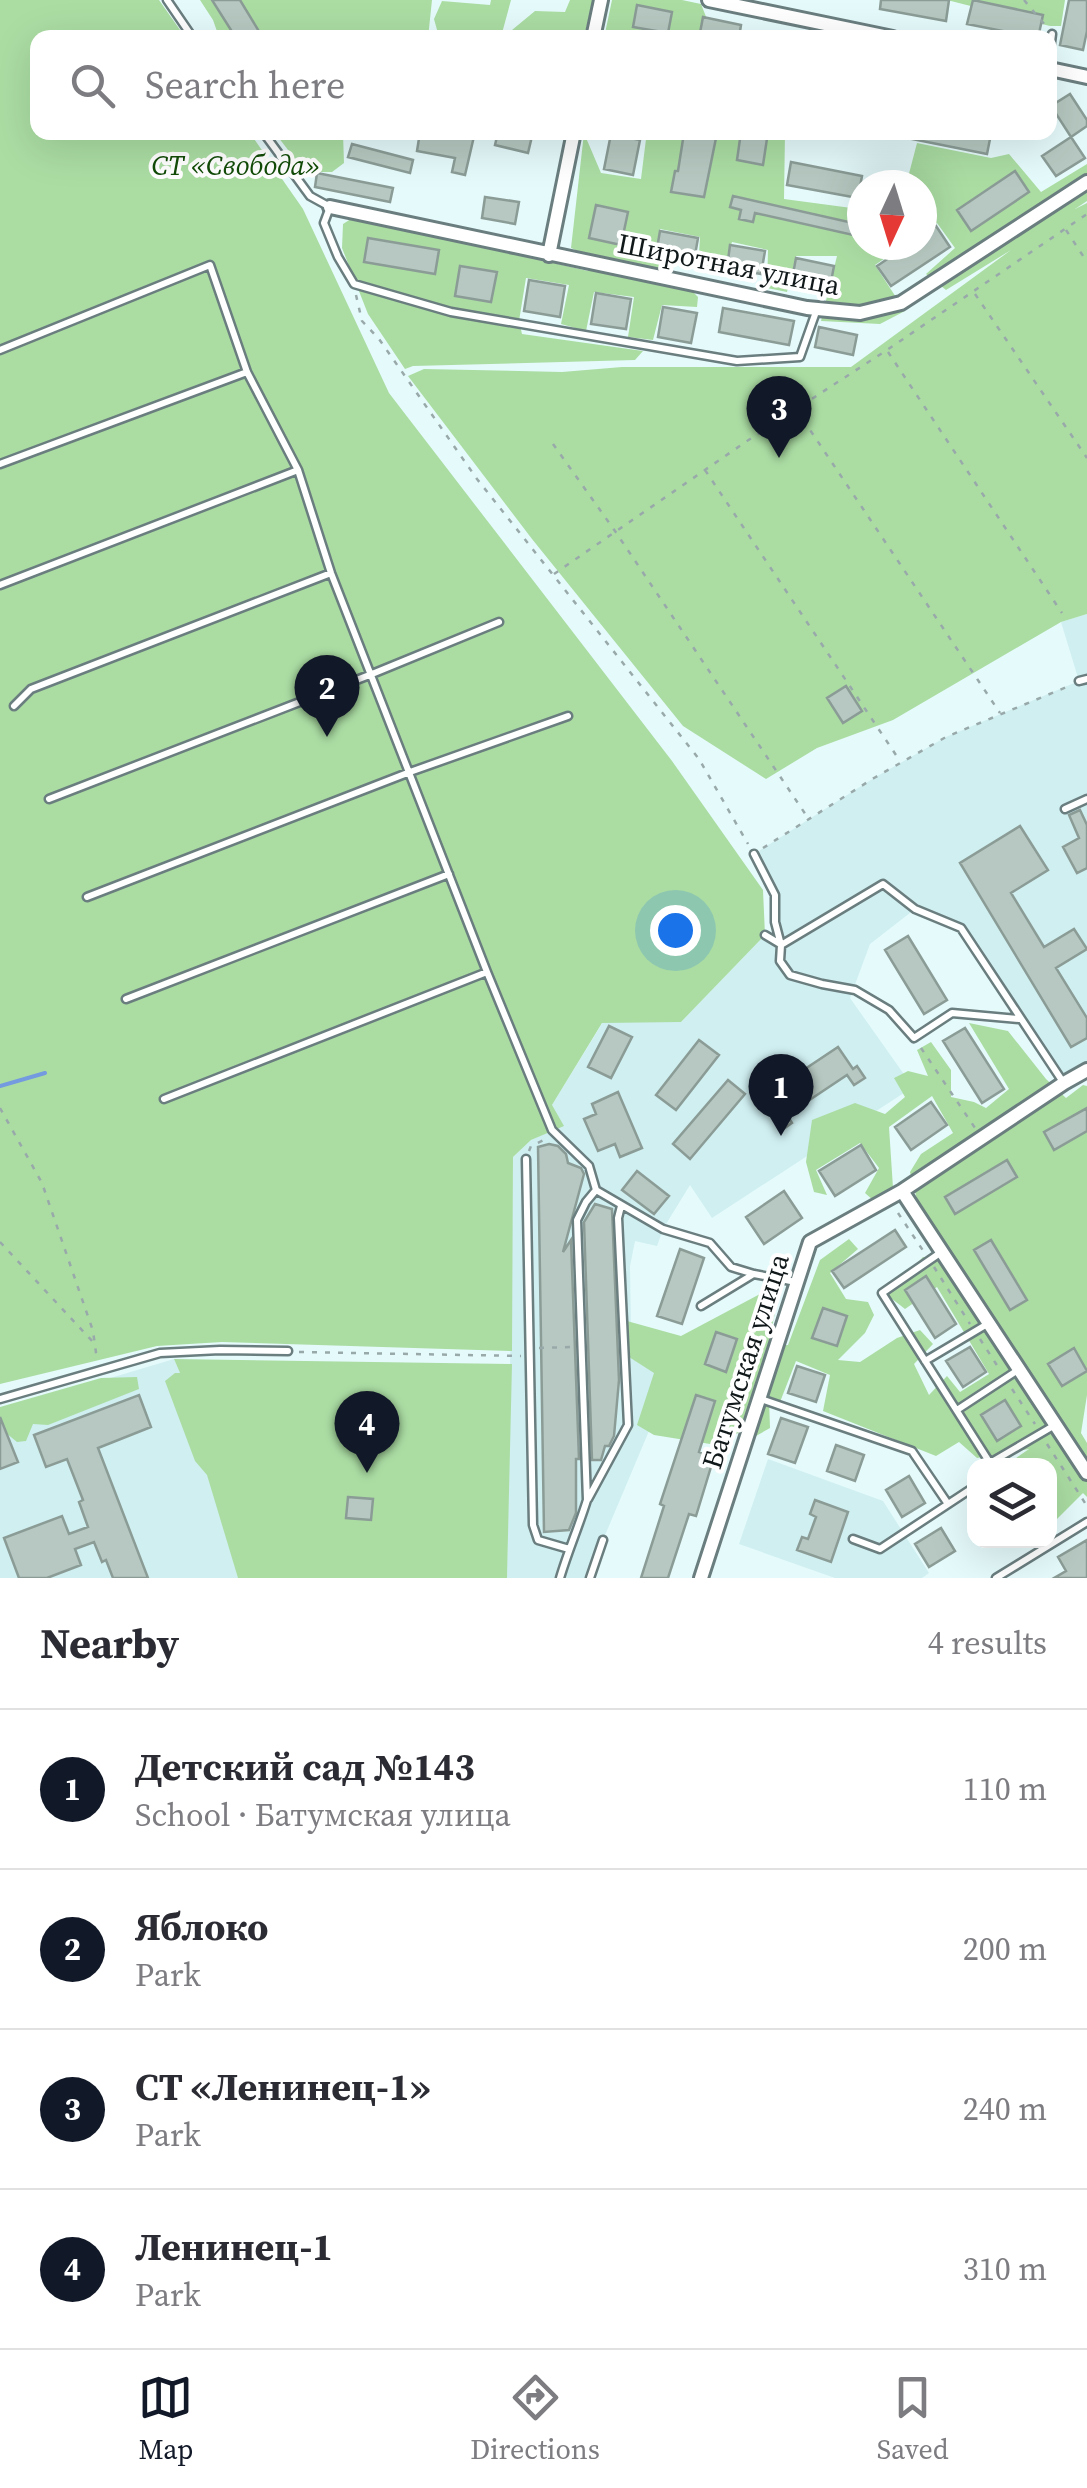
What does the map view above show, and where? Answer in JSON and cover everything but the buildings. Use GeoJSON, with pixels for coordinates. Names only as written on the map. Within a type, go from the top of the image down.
{"type":"FeatureCollection","features":[{"type":"Feature","properties":{"kind":"street"},"geometry":{"type":"LineString","coordinates":[[595,30],[601,0]]}},
{"type":"Feature","properties":{"kind":"street"},"geometry":{"type":"LineString","coordinates":[[709,0],[854,30]]}},
{"type":"Feature","properties":{"kind":"street"},"geometry":{"type":"LineString","coordinates":[[1057,71],[1087,77]]}},
{"type":"Feature","properties":{"kind":"street"},"geometry":{"type":"LineString","coordinates":[[549,255],[572,140]]}},
{"type":"Feature","properties":{"kind":"street","name":"Широтная улица"},"geometry":{"type":"LineString","coordinates":[[330,207],[817,309],[860,313],[901,303],[1087,182]]}},
{"type":"Feature","properties":{"kind":"street","name":"Батумская улица"},"geometry":{"type":"LineString","coordinates":[[700,1578],[810,1242],[902,1190],[1087,1070]]}},
{"type":"Feature","properties":{"kind":"street"},"geometry":{"type":"LineString","coordinates":[[902,1190],[1087,1472]]}},
{"type":"Feature","properties":{"kind":"lane"},"geometry":{"type":"LineString","coordinates":[[166,0],[188,30]]}},
{"type":"Feature","properties":{"kind":"lane"},"geometry":{"type":"LineString","coordinates":[[269,140],[310,196],[330,207],[324,223],[354,284],[451,312],[738,361],[800,357],[817,309]]}},
{"type":"Feature","properties":{"kind":"lane"},"geometry":{"type":"LineString","coordinates":[[0,350],[210,265],[247,372],[298,470],[331,573],[552,1130],[589,1166],[596,1190],[621,1206],[663,1229],[710,1243],[732,1266],[797,1283]]}},
{"type":"Feature","properties":{"kind":"lane"},"geometry":{"type":"LineString","coordinates":[[0,464],[247,372]]}},
{"type":"Feature","properties":{"kind":"lane"},"geometry":{"type":"LineString","coordinates":[[0,586],[298,470]]}},
{"type":"Feature","properties":{"kind":"lane"},"geometry":{"type":"LineString","coordinates":[[14,706],[31,688],[331,573]]}},
{"type":"Feature","properties":{"kind":"lane"},"geometry":{"type":"LineString","coordinates":[[50,799],[499,622]]}},
{"type":"Feature","properties":{"kind":"lane"},"geometry":{"type":"LineString","coordinates":[[87,897],[410,772],[568,716]]}},
{"type":"Feature","properties":{"kind":"lane"},"geometry":{"type":"LineString","coordinates":[[1065,809],[1087,799]]}},
{"type":"Feature","properties":{"kind":"lane"},"geometry":{"type":"LineString","coordinates":[[754,854],[775,895],[774,922],[781,944],[780,961],[790,975],[855,990],[889,1010],[914,1038],[952,1013],[1020,1019]]}},
{"type":"Feature","properties":{"kind":"lane"},"geometry":{"type":"LineString","coordinates":[[126,998],[449,874]]}},
{"type":"Feature","properties":{"kind":"lane"},"geometry":{"type":"LineString","coordinates":[[781,944],[884,884],[915,909],[962,928],[1064,1083]]}},
{"type":"Feature","properties":{"kind":"lane"},"geometry":{"type":"LineString","coordinates":[[765,935],[781,944]]}},
{"type":"Feature","properties":{"kind":"lane"},"geometry":{"type":"LineString","coordinates":[[164,1099],[488,972]]}},
{"type":"Feature","properties":{"kind":"lane"},"geometry":{"type":"LineString","coordinates":[[526,1159],[533,1525],[538,1540],[569,1549]]}},
{"type":"Feature","properties":{"kind":"lane"},"geometry":{"type":"LineString","coordinates":[[587,1500],[577,1220],[596,1190]]}},
{"type":"Feature","properties":{"kind":"lane"},"geometry":{"type":"LineString","coordinates":[[560,1578],[587,1500],[628,1425],[618,1218],[621,1206]]}},
{"type":"Feature","properties":{"kind":"lane"},"geometry":{"type":"LineString","coordinates":[[942,1252],[882,1293],[986,1458]]}},
{"type":"Feature","properties":{"kind":"lane"},"geometry":{"type":"LineString","coordinates":[[700,1306],[754,1274]]}},
{"type":"Feature","properties":{"kind":"lane"},"geometry":{"type":"LineString","coordinates":[[926,1361],[989,1323]]}},
{"type":"Feature","properties":{"kind":"lane"},"geometry":{"type":"LineString","coordinates":[[0,1399],[160,1353],[288,1352]]}},
{"type":"Feature","properties":{"kind":"lane"},"geometry":{"type":"LineString","coordinates":[[957,1410],[1019,1370]]}},
{"type":"Feature","properties":{"kind":"lane"},"geometry":{"type":"LineString","coordinates":[[759,1398],[912,1451],[948,1504]]}},
{"type":"Feature","properties":{"kind":"lane"},"geometry":{"type":"LineString","coordinates":[[1000,1458],[1056,1425]]}},
{"type":"Feature","properties":{"kind":"lane"},"geometry":{"type":"LineString","coordinates":[[853,1539],[880,1549],[967,1492]]}},
{"type":"Feature","properties":{"kind":"lane"},"geometry":{"type":"LineString","coordinates":[[996,1578],[1087,1522]]}},
{"type":"Feature","properties":{"kind":"lane"},"geometry":{"type":"LineString","coordinates":[[590,1578],[603,1540]]}},
{"type":"Feature","properties":{"kind":"path"},"geometry":{"type":"LineString","coordinates":[[1024,0],[1049,30]]}},
{"type":"Feature","properties":{"kind":"path"},"geometry":{"type":"LineString","coordinates":[[553,575],[1087,214]]}},
{"type":"Feature","properties":{"kind":"path"},"geometry":{"type":"LineString","coordinates":[[1064,229],[1087,262]]}},
{"type":"Feature","properties":{"kind":"path"},"geometry":{"type":"LineString","coordinates":[[354,284],[362,321],[379,339],[477,479],[699,759],[754,854],[946,736],[1083,680]]}},
{"type":"Feature","properties":{"kind":"path"},"geometry":{"type":"LineString","coordinates":[[974,291],[1087,458]]}},
{"type":"Feature","properties":{"kind":"path"},"geometry":{"type":"LineString","coordinates":[[888,350],[1062,613]]}},
{"type":"Feature","properties":{"kind":"path"},"geometry":{"type":"LineString","coordinates":[[796,409],[1001,714]]}},
{"type":"Feature","properties":{"kind":"path"},"geometry":{"type":"LineString","coordinates":[[553,444],[809,819]]}},
{"type":"Feature","properties":{"kind":"path"},"geometry":{"type":"LineString","coordinates":[[705,470],[901,762]]}},
{"type":"Feature","properties":{"kind":"path"},"geometry":{"type":"LineString","coordinates":[[914,1038],[982,1138]]}},
{"type":"Feature","properties":{"kind":"path"},"geometry":{"type":"LineString","coordinates":[[0,1108],[42,1183],[93,1331],[99,1371]]}},
{"type":"Feature","properties":{"kind":"path"},"geometry":{"type":"LineString","coordinates":[[526,1159],[531,1146],[556,1134]]}},
{"type":"Feature","properties":{"kind":"path"},"geometry":{"type":"LineString","coordinates":[[898,1213],[1087,1506]]}},
{"type":"Feature","properties":{"kind":"path"},"geometry":{"type":"LineString","coordinates":[[0,1242],[95,1344]]}},
{"type":"Feature","properties":{"kind":"path"},"geometry":{"type":"LineString","coordinates":[[288,1352],[531,1356],[536,1348],[582,1347]]}},
{"type":"Feature","properties":{"kind":"shaded area"},"geometry":{"type":"Polygon","coordinates":[[[1087,614],[1087,1070],[1064,1083],[961,928],[915,909],[870,944],[850,998],[913,1087],[712,1218],[690,1185],[657,1246],[635,1241],[630,1266],[631,1331],[664,1341],[649,1431],[590,1578],[507,1578],[513,1157],[531,1140],[552,1130],[552,1105],[603,1022],[681,1022],[765,935],[779,944],[775,895],[754,854],[946,737],[1079,681],[1061,622],[1087,614]]]}},
{"type":"Feature","properties":{"kind":"shaded area"},"geometry":{"type":"Polygon","coordinates":[[[174,1359],[270,1578],[0,1578],[0,1411],[174,1359]]]}},
{"type":"Feature","properties":{"kind":"shaded area"},"geometry":{"type":"Polygon","coordinates":[[[768,1459],[883,1501],[929,1573],[922,1578],[835,1578],[739,1544],[768,1459]]]}},
{"type":"Feature","properties":{"kind":"green space","name":"СТ «Свобода»"},"geometry":{"type":"Polygon","coordinates":[[[0,0],[159,0],[180,30],[30,30],[30,140],[255,140],[303,209],[389,393],[672,761],[763,890],[765,935],[681,1022],[602,1023],[552,1105],[564,1126],[531,1140],[513,1157],[512,1351],[222,1342],[157,1346],[0,1384],[0,0]]]}},
{"type":"Feature","properties":{"kind":"green space"},"geometry":{"type":"Polygon","coordinates":[[[200,0],[432,0],[429,30],[217,30],[200,0]]]}},
{"type":"Feature","properties":{"kind":"green space"},"geometry":{"type":"Polygon","coordinates":[[[491,0],[511,0],[503,30],[437,30],[434,19],[442,1],[490,5],[491,0]]]}},
{"type":"Feature","properties":{"kind":"green space"},"geometry":{"type":"Polygon","coordinates":[[[570,0],[593,0],[586,30],[512,30],[535,11],[565,12],[570,0]]]}},
{"type":"Feature","properties":{"kind":"green space"},"geometry":{"type":"Polygon","coordinates":[[[612,0],[682,0],[701,4],[711,30],[606,30],[612,0]]]}},
{"type":"Feature","properties":{"kind":"green space"},"geometry":{"type":"Polygon","coordinates":[[[947,0],[1065,0],[1061,26],[1050,26],[947,0]]]}},
{"type":"Feature","properties":{"kind":"green space"},"geometry":{"type":"Polygon","coordinates":[[[280,140],[343,140],[344,163],[332,172],[305,172],[280,140]]]}},
{"type":"Feature","properties":{"kind":"green space"},"geometry":{"type":"Polygon","coordinates":[[[583,140],[587,140],[601,173],[641,179],[646,140],[785,140],[784,199],[847,207],[847,260],[882,260],[875,265],[905,311],[880,324],[821,321],[837,256],[796,256],[787,292],[767,288],[768,250],[732,242],[723,272],[698,269],[700,237],[660,229],[657,256],[698,297],[697,307],[662,305],[653,340],[628,337],[634,297],[594,292],[586,331],[561,324],[569,285],[526,278],[519,321],[522,334],[643,351],[635,360],[405,369],[368,314],[342,248],[343,224],[354,217],[588,271],[587,255],[571,248],[583,140]]]}},
{"type":"Feature","properties":{"kind":"green space"},"geometry":{"type":"Polygon","coordinates":[[[917,143],[991,158],[1009,154],[1041,192],[1087,164],[1087,201],[1075,209],[1087,203],[1087,614],[1061,622],[893,720],[817,748],[766,779],[683,726],[532,539],[408,376],[424,369],[562,372],[622,367],[851,367],[1011,250],[946,290],[926,274],[955,248],[937,223],[937,170],[910,170],[917,143]]]}},
{"type":"Feature","properties":{"kind":"green space"},"geometry":{"type":"Polygon","coordinates":[[[969,1023],[1008,1031],[1066,1098],[1087,1086],[1087,1395],[1081,1433],[1087,1443],[1087,1497],[1083,1493],[1057,1519],[1057,1458],[1016,1458],[1029,1449],[977,1458],[959,1442],[936,1456],[823,1411],[830,1375],[796,1361],[780,1402],[769,1399],[770,1428],[756,1436],[741,1432],[710,1444],[654,1435],[637,1425],[654,1373],[629,1357],[627,1321],[681,1336],[760,1294],[778,1298],[768,1346],[788,1345],[820,1260],[849,1239],[858,1249],[830,1273],[846,1299],[868,1302],[874,1315],[865,1333],[838,1360],[860,1362],[897,1338],[920,1330],[933,1344],[914,1364],[929,1395],[947,1376],[960,1392],[989,1374],[937,1287],[905,1309],[887,1295],[923,1257],[949,1259],[920,1211],[910,1172],[921,1154],[953,1133],[932,1096],[889,1127],[893,1188],[874,1201],[865,1193],[879,1168],[860,1143],[816,1170],[827,1195],[814,1192],[806,1162],[812,1120],[855,1103],[885,1114],[905,1097],[894,1078],[908,1071],[928,1076],[917,1050],[931,1042],[951,1070],[951,1097],[986,1108],[1009,1089],[969,1023]]]}},
{"type":"Feature","properties":{"kind":"green space"},"geometry":{"type":"Polygon","coordinates":[[[174,1359],[512,1364],[507,1578],[238,1578],[207,1475],[195,1461],[165,1381],[180,1373],[174,1359]]]}},
{"type":"Feature","properties":{"kind":"green space"},"geometry":{"type":"Polygon","coordinates":[[[137,1377],[139,1389],[48,1425],[33,1424],[26,1441],[17,1442],[0,1428],[0,1407],[101,1378],[137,1377]]]}},
{"type":"Feature","properties":{"kind":"waterway"},"geometry":{"type":"LineString","coordinates":[[0,1086],[45,1073]]}},
{"type":"Feature","properties":{"kind":"place","name":"СТ «Ленинец-1»"},"geometry":{"type":"Point","coordinates":[779,458]}},
{"type":"Feature","properties":{"kind":"place","name":"Яблоко"},"geometry":{"type":"Point","coordinates":[327,737]}},
{"type":"Feature","properties":{"kind":"place","name":"Детский сад №143"},"geometry":{"type":"Point","coordinates":[781,1136]}},
{"type":"Feature","properties":{"kind":"place","name":"Ленинец-1"},"geometry":{"type":"Point","coordinates":[367,1473]}}]}
